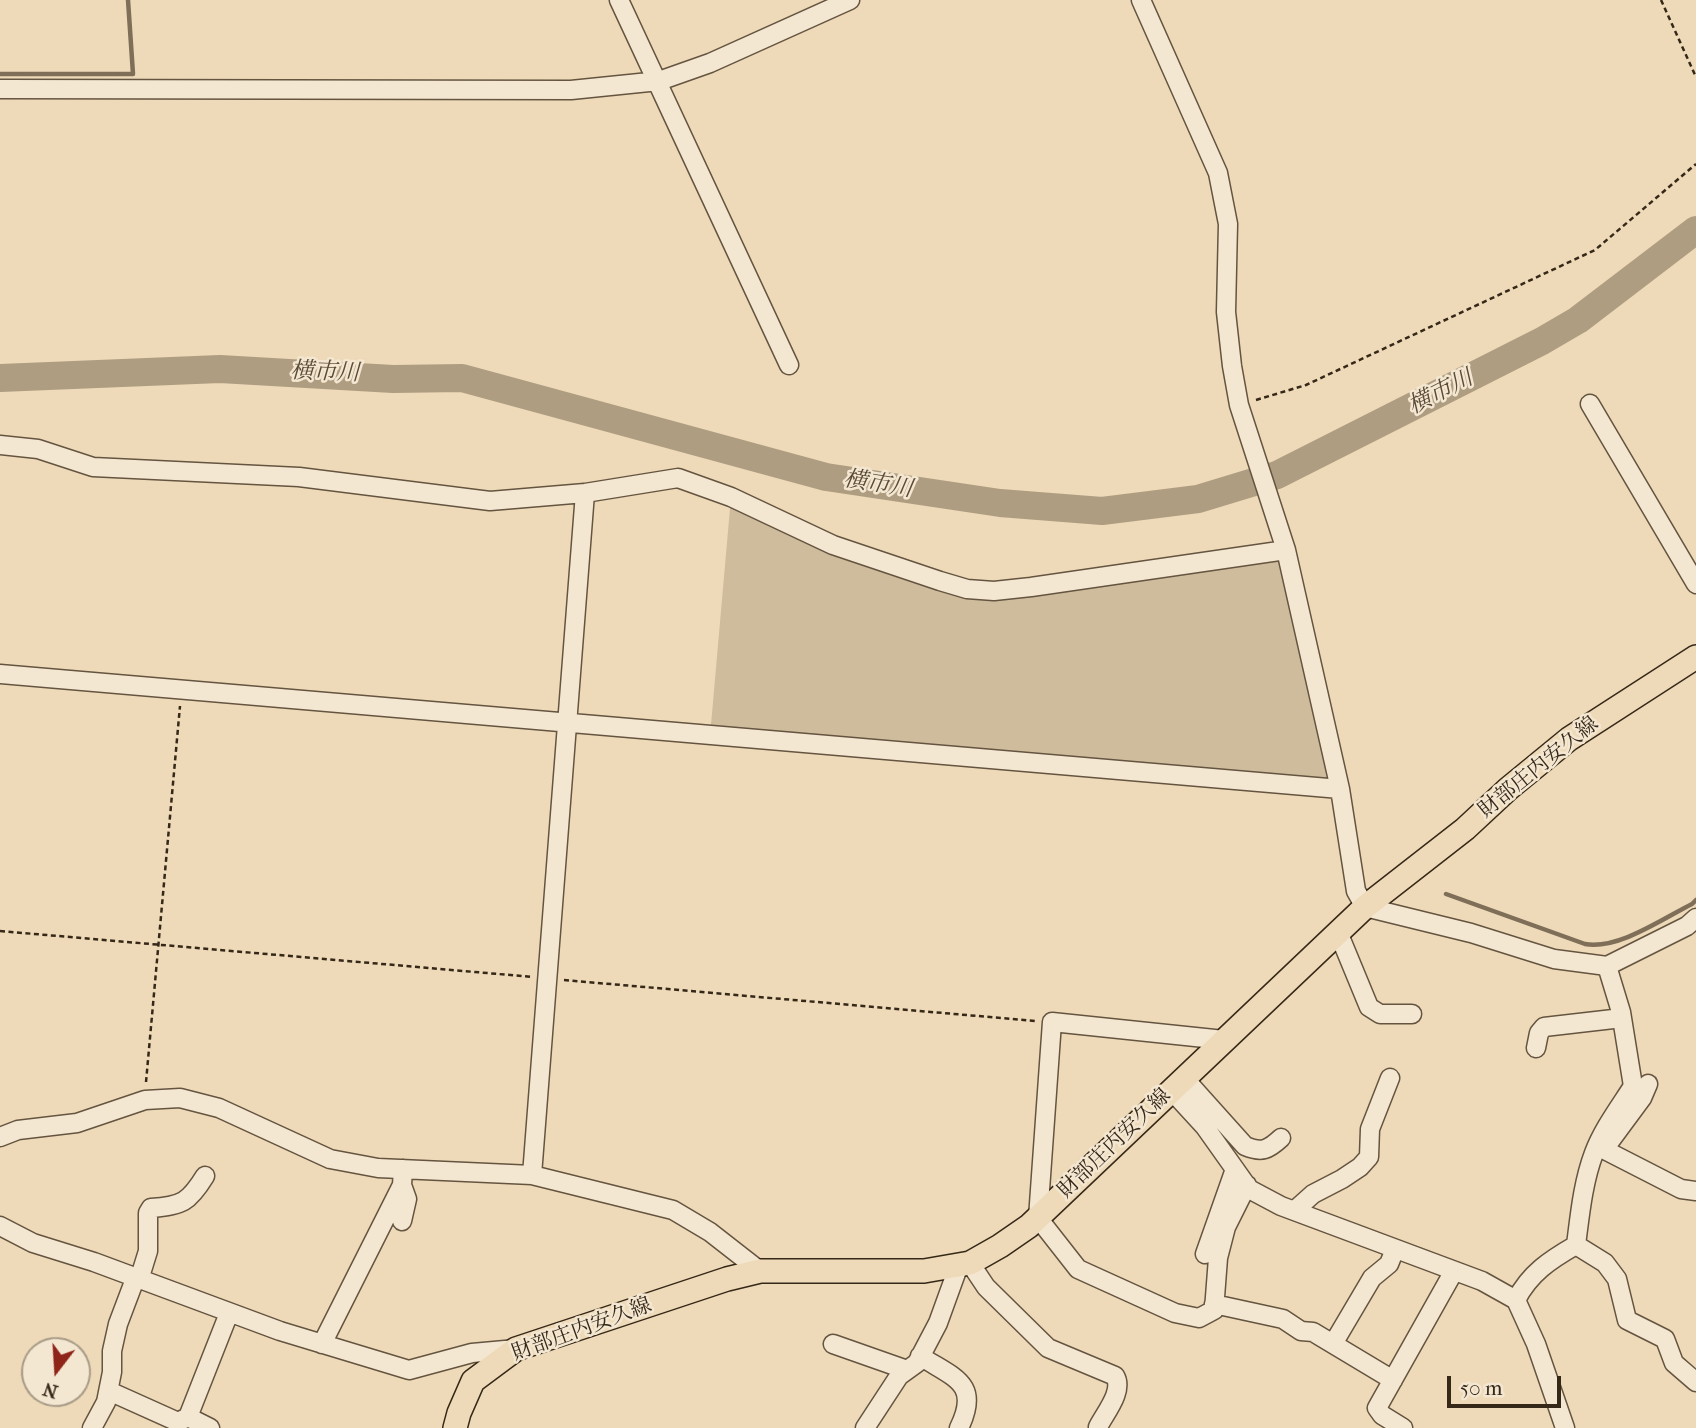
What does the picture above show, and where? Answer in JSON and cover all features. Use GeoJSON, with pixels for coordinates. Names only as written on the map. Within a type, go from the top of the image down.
{"type":"FeatureCollection","features":[{"type":"Feature","properties":{"kind":"main road","name":"財部庄内安久線"},"geometry":{"type":"LineString","coordinates":[[455,1428],[473,1381],[516,1349],[727,1279],[760,1271],[924,1271],[965,1264],[1000,1246],[1038,1218],[1365,907],[1465,829],[1508,789],[1569,739],[1696,657]]}},
{"type":"Feature","properties":{"kind":"street"},"geometry":{"type":"LineString","coordinates":[[619,0],[789,365]]}},
{"type":"Feature","properties":{"kind":"street"},"geometry":{"type":"LineString","coordinates":[[0,89],[571,90],[659,81],[710,64],[850,0]]}},
{"type":"Feature","properties":{"kind":"street"},"geometry":{"type":"LineString","coordinates":[[1141,0],[1218,173],[1228,224],[1226,312],[1231,366],[1241,413],[1284,542],[1340,789],[1356,891],[1365,907],[1471,933],[1554,959],[1607,966],[1687,926],[1696,918]]}},
{"type":"Feature","properties":{"kind":"street"},"geometry":{"type":"LineString","coordinates":[[1590,404],[1696,584]]}},
{"type":"Feature","properties":{"kind":"street"},"geometry":{"type":"LineString","coordinates":[[0,445],[38,449],[93,467],[299,477],[490,501],[585,493],[678,478],[731,497],[833,545],[967,589],[994,591],[1031,587],[1284,542]]}},
{"type":"Feature","properties":{"kind":"street"},"geometry":{"type":"LineString","coordinates":[[532,1175],[585,493]]}},
{"type":"Feature","properties":{"kind":"street"},"geometry":{"type":"LineString","coordinates":[[0,674],[1340,789]]}},
{"type":"Feature","properties":{"kind":"street"},"geometry":{"type":"LineString","coordinates":[[1338,932],[1368,1007],[1380,1014],[1412,1014]]}},
{"type":"Feature","properties":{"kind":"street"},"geometry":{"type":"LineString","coordinates":[[1576,1245],[1582,1193],[1605,1129],[1633,1086],[1622,1017],[1607,966]]}},
{"type":"Feature","properties":{"kind":"street"},"geometry":{"type":"LineString","coordinates":[[1536,1048],[1539,1033],[1544,1027],[1622,1017]]}},
{"type":"Feature","properties":{"kind":"street"},"geometry":{"type":"LineString","coordinates":[[1224,1040],[1052,1022],[1038,1218],[1078,1269],[1175,1313],[1199,1318],[1214,1310],[1218,1258],[1226,1227],[1247,1185]]}},
{"type":"Feature","properties":{"kind":"street"},"geometry":{"type":"LineString","coordinates":[[1294,1211],[1313,1194],[1360,1167],[1369,1157],[1370,1129],[1390,1078]]}},
{"type":"Feature","properties":{"kind":"street"},"geometry":{"type":"LineString","coordinates":[[1178,1084],[1245,1146],[1258,1151],[1269,1149],[1281,1139]]}},
{"type":"Feature","properties":{"kind":"street"},"geometry":{"type":"LineString","coordinates":[[1178,1084],[1247,1185],[1281,1206],[1482,1281],[1516,1300],[1536,1344],[1566,1428]]}},
{"type":"Feature","properties":{"kind":"street"},"geometry":{"type":"LineString","coordinates":[[1600,1148],[1642,1098],[1648,1084]]}},
{"type":"Feature","properties":{"kind":"street"},"geometry":{"type":"LineString","coordinates":[[0,1137],[18,1130],[77,1123],[145,1100],[180,1098],[219,1108],[330,1159],[378,1168],[403,1177],[532,1175],[673,1210],[710,1232],[760,1271]]}},
{"type":"Feature","properties":{"kind":"street"},"geometry":{"type":"LineString","coordinates":[[1600,1148],[1681,1189],[1696,1191]]}},
{"type":"Feature","properties":{"kind":"street"},"geometry":{"type":"LineString","coordinates":[[1205,1254],[1235,1170]]}},
{"type":"Feature","properties":{"kind":"street"},"geometry":{"type":"LineString","coordinates":[[92,1428],[109,1391],[112,1351],[118,1324],[148,1251],[148,1213],[151,1208],[183,1203],[194,1194],[205,1176]]}},
{"type":"Feature","properties":{"kind":"street"},"geometry":{"type":"LineString","coordinates":[[402,1221],[407,1199],[403,1177]]}},
{"type":"Feature","properties":{"kind":"street"},"geometry":{"type":"LineString","coordinates":[[322,1344],[403,1177]]}},
{"type":"Feature","properties":{"kind":"street"},"geometry":{"type":"LineString","coordinates":[[0,1226],[33,1243],[94,1262],[229,1313],[409,1370],[472,1353],[516,1349]]}},
{"type":"Feature","properties":{"kind":"street"},"geometry":{"type":"LineString","coordinates":[[1516,1300],[1524,1284],[1542,1265],[1576,1245]]}},
{"type":"Feature","properties":{"kind":"street"},"geometry":{"type":"LineString","coordinates":[[1576,1245],[1605,1263],[1617,1279],[1623,1314],[1627,1320],[1665,1339],[1674,1363],[1696,1382]]}},
{"type":"Feature","properties":{"kind":"street"},"geometry":{"type":"LineString","coordinates":[[1333,1344],[1371,1278],[1389,1264],[1395,1249]]}},
{"type":"Feature","properties":{"kind":"street"},"geometry":{"type":"LineString","coordinates":[[865,1428],[899,1376],[917,1363],[965,1264],[1048,1348],[1115,1377],[1119,1382],[1117,1391],[1098,1427]]}},
{"type":"Feature","properties":{"kind":"street"},"geometry":{"type":"LineString","coordinates":[[1403,1428],[1382,1415],[1377,1408],[1454,1271]]}},
{"type":"Feature","properties":{"kind":"street"},"geometry":{"type":"LineString","coordinates":[[1214,1304],[1283,1319],[1301,1331],[1313,1332],[1393,1380]]}},
{"type":"Feature","properties":{"kind":"street"},"geometry":{"type":"LineString","coordinates":[[181,1423],[229,1313]]}},
{"type":"Feature","properties":{"kind":"street"},"geometry":{"type":"LineString","coordinates":[[833,1345],[907,1370]]}},
{"type":"Feature","properties":{"kind":"street"},"geometry":{"type":"LineString","coordinates":[[920,1356],[962,1383],[968,1396],[967,1412],[959,1428]]}},
{"type":"Feature","properties":{"kind":"street"},"geometry":{"type":"LineString","coordinates":[[109,1391],[181,1423],[210,1428]]}},
{"type":"Feature","properties":{"kind":"path"},"geometry":{"type":"LineString","coordinates":[[1661,0],[1696,78]]}},
{"type":"Feature","properties":{"kind":"path"},"geometry":{"type":"LineString","coordinates":[[1241,413],[1595,250],[1696,164]]}},
{"type":"Feature","properties":{"kind":"path"},"geometry":{"type":"LineString","coordinates":[[145,1100],[181,690]]}},
{"type":"Feature","properties":{"kind":"path"},"geometry":{"type":"LineString","coordinates":[[0,931],[1052,1022]]}},
{"type":"Feature","properties":{"kind":"shaded area"},"geometry":{"type":"Polygon","coordinates":[[[731,497],[967,589],[1286,550],[1340,789],[710,736],[731,497]]]}},
{"type":"Feature","properties":{"kind":"waterway"},"geometry":{"type":"LineString","coordinates":[[0,74],[133,74],[128,0]]}},
{"type":"Feature","properties":{"kind":"waterway","name":"横市川"},"geometry":{"type":"LineString","coordinates":[[0,378],[220,369],[393,379],[462,378],[826,477],[1000,503],[1102,511],[1198,499],[1277,475],[1542,341],[1578,320],[1696,230]]}},
{"type":"Feature","properties":{"kind":"waterway"},"geometry":{"type":"LineString","coordinates":[[1446,894],[1585,944],[1598,945],[1640,932],[1696,900]]}}]}
